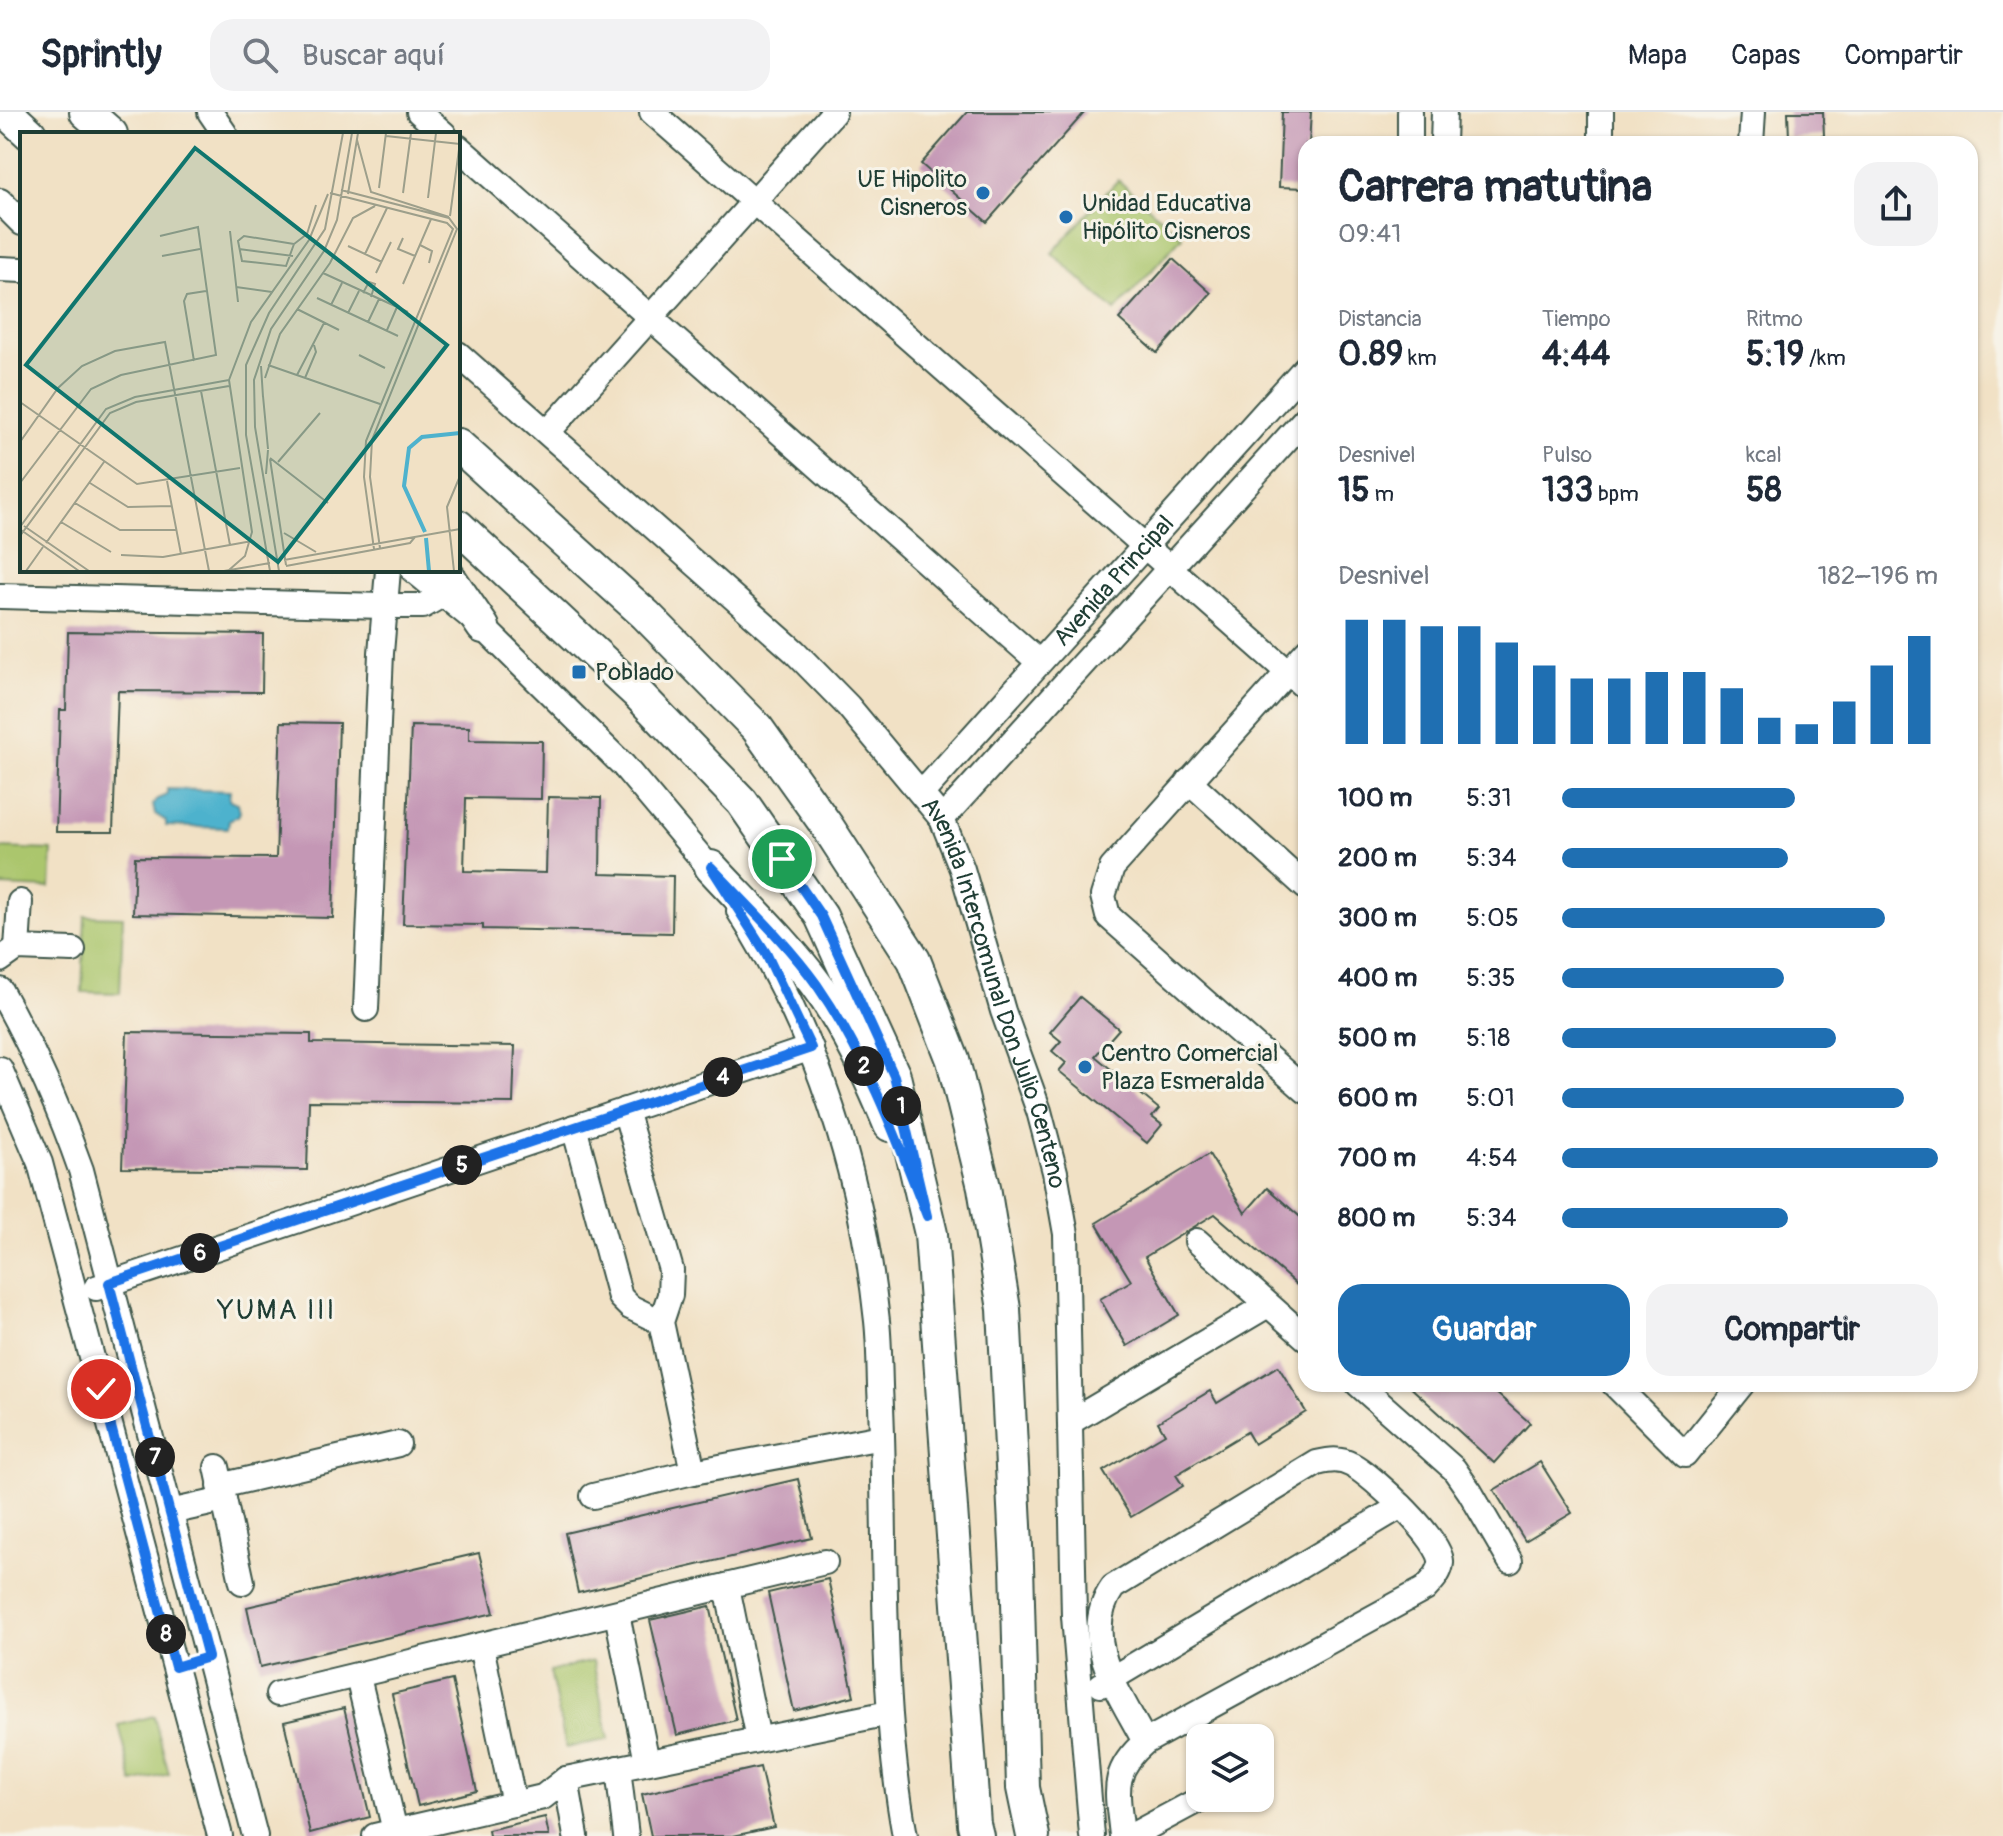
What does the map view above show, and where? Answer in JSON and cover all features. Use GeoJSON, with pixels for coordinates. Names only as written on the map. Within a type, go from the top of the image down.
{"type":"FeatureCollection","features":[{"type":"Feature","properties":{"kind":"main road"},"geometry":{"type":"LineString","coordinates":[[86,112],[109,132]]}},
{"type":"Feature","properties":{"kind":"main road"},"geometry":{"type":"LineString","coordinates":[[460,447],[646,615],[757,728],[827,826],[914,960],[953,1060],[984,1187],[1004,1309],[1017,1565],[1023,1788],[1033,1836]]}},
{"type":"Feature","properties":{"kind":"main road"},"geometry":{"type":"LineString","coordinates":[[460,528],[636,692],[742,802],[821,916],[894,1076],[931,1234],[972,1809],[977,1836]]}},
{"type":"Feature","properties":{"kind":"main road"},"geometry":{"type":"LineString","coordinates":[[443,582],[483,627]]}},
{"type":"Feature","properties":{"kind":"main road"},"geometry":{"type":"LineString","coordinates":[[711,867],[796,959],[842,1023],[868,1073],[927,1216]]}},
{"type":"Feature","properties":{"kind":"street"},"geometry":{"type":"LineString","coordinates":[[419,112],[442,132]]}},
{"type":"Feature","properties":{"kind":"street"},"geometry":{"type":"LineString","coordinates":[[652,112],[1297,680],[1189,781],[1112,868],[1103,896],[1108,916],[1298,1084]]}},
{"type":"Feature","properties":{"kind":"street"},"geometry":{"type":"LineString","coordinates":[[548,432],[834,112]]}},
{"type":"Feature","properties":{"kind":"street"},"geometry":{"type":"LineString","coordinates":[[1410,112],[1410,136]]}},
{"type":"Feature","properties":{"kind":"street"},"geometry":{"type":"LineString","coordinates":[[1443,136],[1444,112]]}},
{"type":"Feature","properties":{"kind":"street"},"geometry":{"type":"LineString","coordinates":[[1601,112],[1601,136]]}},
{"type":"Feature","properties":{"kind":"street"},"geometry":{"type":"LineString","coordinates":[[1752,136],[1753,112]]}},
{"type":"Feature","properties":{"kind":"street"},"geometry":{"type":"LineString","coordinates":[[211,113],[224,132]]}},
{"type":"Feature","properties":{"kind":"street"},"geometry":{"type":"LineString","coordinates":[[460,149],[1039,662]]}},
{"type":"Feature","properties":{"kind":"street"},"geometry":{"type":"LineString","coordinates":[[0,201],[20,221]]}},
{"type":"Feature","properties":{"kind":"street"},"geometry":{"type":"LineString","coordinates":[[0,269],[20,270]]}},
{"type":"Feature","properties":{"kind":"street","name":"Avenida Intercomunal Don Julio Centeno"},"geometry":{"type":"LineString","coordinates":[[460,356],[794,651],[848,706],[942,819],[962,869],[1003,1011],[1039,1111],[1055,1172],[1066,1234],[1074,1616],[1092,1836]]}},
{"type":"Feature","properties":{"kind":"street","name":"Avenida Principal"},"geometry":{"type":"LineString","coordinates":[[922,793],[1298,376]]}},
{"type":"Feature","properties":{"kind":"street","name":"Avenida Principal"},"geometry":{"type":"LineString","coordinates":[[942,819],[1298,427]]}},
{"type":"Feature","properties":{"kind":"street"},"geometry":{"type":"LineString","coordinates":[[366,1009],[388,572]]}},
{"type":"Feature","properties":{"kind":"street"},"geometry":{"type":"LineString","coordinates":[[0,596],[423,606],[443,582],[418,572]]}},
{"type":"Feature","properties":{"kind":"street"},"geometry":{"type":"LineString","coordinates":[[483,627],[623,765],[711,867],[766,953],[811,1048],[852,1169],[877,1323],[889,1713],[896,1789],[905,1836]]}},
{"type":"Feature","properties":{"kind":"street"},"geometry":{"type":"LineString","coordinates":[[1189,781],[1298,880]]}},
{"type":"Feature","properties":{"kind":"street"},"geometry":{"type":"LineString","coordinates":[[20,902],[9,954],[73,950]]}},
{"type":"Feature","properties":{"kind":"street"},"geometry":{"type":"LineString","coordinates":[[0,990],[33,1050],[64,1119],[81,1170],[255,1836]]}},
{"type":"Feature","properties":{"kind":"street"},"geometry":{"type":"LineString","coordinates":[[76,1296],[811,1048]]}},
{"type":"Feature","properties":{"kind":"street"},"geometry":{"type":"LineString","coordinates":[[0,1069],[40,1163],[220,1836]]}},
{"type":"Feature","properties":{"kind":"street"},"geometry":{"type":"LineString","coordinates":[[625,1110],[671,1270],[670,1295],[661,1322],[693,1472]]}},
{"type":"Feature","properties":{"kind":"street"},"geometry":{"type":"LineString","coordinates":[[574,1127],[620,1297],[624,1304],[661,1322]]}},
{"type":"Feature","properties":{"kind":"street"},"geometry":{"type":"LineString","coordinates":[[1197,1241],[1298,1331]]}},
{"type":"Feature","properties":{"kind":"street"},"geometry":{"type":"LineString","coordinates":[[1072,1421],[1268,1305]]}},
{"type":"Feature","properties":{"kind":"street"},"geometry":{"type":"LineString","coordinates":[[1367,1392],[1454,1469],[1510,1561]]}},
{"type":"Feature","properties":{"kind":"street"},"geometry":{"type":"LineString","coordinates":[[1622,1392],[1685,1455],[1736,1392]]}},
{"type":"Feature","properties":{"kind":"street"},"geometry":{"type":"LineString","coordinates":[[593,1496],[693,1472],[882,1437]]}},
{"type":"Feature","properties":{"kind":"street"},"geometry":{"type":"LineString","coordinates":[[170,1512],[220,1484],[398,1444]]}},
{"type":"Feature","properties":{"kind":"street"},"geometry":{"type":"LineString","coordinates":[[1122,1836],[1118,1788],[1120,1771],[1128,1757],[1145,1742],[1425,1589],[1438,1575],[1442,1560],[1436,1546],[1401,1506],[1353,1465],[1335,1459],[1317,1463],[1113,1587],[1102,1602],[1097,1629],[1101,1652],[1145,1742]]}},
{"type":"Feature","properties":{"kind":"street"},"geometry":{"type":"LineString","coordinates":[[220,1484],[242,1582]]}},
{"type":"Feature","properties":{"kind":"street"},"geometry":{"type":"LineString","coordinates":[[1080,1696],[1401,1506]]}},
{"type":"Feature","properties":{"kind":"street"},"geometry":{"type":"LineString","coordinates":[[278,1694],[825,1562]]}},
{"type":"Feature","properties":{"kind":"street"},"geometry":{"type":"LineString","coordinates":[[727,1587],[758,1739]]}},
{"type":"Feature","properties":{"kind":"street"},"geometry":{"type":"LineString","coordinates":[[617,1614],[647,1762]]}},
{"type":"Feature","properties":{"kind":"street"},"geometry":{"type":"LineString","coordinates":[[481,1646],[514,1804]]}},
{"type":"Feature","properties":{"kind":"street"},"geometry":{"type":"LineString","coordinates":[[175,1667],[208,1657]]}},
{"type":"Feature","properties":{"kind":"street"},"geometry":{"type":"LineString","coordinates":[[358,1677],[385,1834],[543,1797],[566,1779],[889,1713]]}},
{"type":"Feature","properties":{"kind":"street"},"geometry":{"type":"LineString","coordinates":[[618,1768],[626,1836]]}},
{"type":"Feature","properties":{"kind":"street"},"geometry":{"type":"LineString","coordinates":[[566,1779],[576,1836]]}},
{"type":"Feature","properties":{"kind":"street"},"geometry":{"type":"LineString","coordinates":[[1131,1836],[1186,1807]]}},
{"type":"Feature","properties":{"kind":"green space"},"geometry":{"type":"Polygon","coordinates":[[[1118,180],[1182,237],[1115,311],[1052,253],[1118,180]]]}},
{"type":"Feature","properties":{"kind":"green space"},"geometry":{"type":"Polygon","coordinates":[[[0,848],[52,850],[50,888],[0,886],[0,848]]]}},
{"type":"Feature","properties":{"kind":"green space"},"geometry":{"type":"Polygon","coordinates":[[[85,916],[123,917],[120,993],[82,992],[85,916]]]}},
{"type":"Feature","properties":{"kind":"green space"},"geometry":{"type":"Polygon","coordinates":[[[593,1661],[609,1739],[566,1748],[550,1671],[593,1661]]]}},
{"type":"Feature","properties":{"kind":"green space"},"geometry":{"type":"Polygon","coordinates":[[[154,1716],[169,1774],[133,1783],[119,1725],[154,1716]]]}},
{"type":"Feature","properties":{"kind":"water"},"geometry":{"type":"Polygon","coordinates":[[[167,789],[230,791],[229,800],[238,803],[240,812],[229,820],[228,828],[166,826],[166,821],[155,814],[153,805],[157,799],[167,795],[167,789]]]}},
{"type":"Feature","properties":{"kind":"building","name":"UE Hipolito Cisneros"},"geometry":{"type":"Polygon","coordinates":[[[967,112],[1085,112],[987,222],[921,164],[967,112]]]}},
{"type":"Feature","properties":{"kind":"building"},"geometry":{"type":"Polygon","coordinates":[[[1282,112],[1311,112],[1310,136],[1298,136],[1298,188],[1279,187],[1282,112]]]}},
{"type":"Feature","properties":{"kind":"building"},"geometry":{"type":"Polygon","coordinates":[[[1788,112],[1823,112],[1824,136],[1789,136],[1788,112]]]}},
{"type":"Feature","properties":{"kind":"building"},"geometry":{"type":"Polygon","coordinates":[[[1173,259],[1211,293],[1157,353],[1119,319],[1173,259]]]}},
{"type":"Feature","properties":{"kind":"building"},"geometry":{"type":"Polygon","coordinates":[[[68,632],[263,634],[262,692],[118,691],[113,832],[56,832],[60,710],[66,710],[68,632]]]}},
{"type":"Feature","properties":{"kind":"building"},"geometry":{"type":"Polygon","coordinates":[[[281,722],[339,723],[333,918],[133,914],[135,857],[276,858],[281,722]]]}},
{"type":"Feature","properties":{"kind":"building"},"geometry":{"type":"Polygon","coordinates":[[[411,726],[469,727],[469,740],[542,741],[541,799],[466,798],[464,871],[546,873],[548,797],[601,798],[600,874],[673,876],[672,933],[403,924],[411,726]]]}},
{"type":"Feature","properties":{"kind":"building","name":"Centro Comercial Plaza Esmeralda"},"geometry":{"type":"Polygon","coordinates":[[[1080,997],[1119,1029],[1095,1056],[1159,1109],[1152,1117],[1162,1125],[1147,1143],[1059,1071],[1066,1063],[1052,1051],[1061,1041],[1050,1032],[1080,997]]]}},
{"type":"Feature","properties":{"kind":"building"},"geometry":{"type":"Polygon","coordinates":[[[127,1032],[311,1034],[311,1043],[515,1046],[513,1103],[309,1101],[307,1170],[122,1168],[127,1032]]]}},
{"type":"Feature","properties":{"kind":"building"},"geometry":{"type":"Polygon","coordinates":[[[1209,1154],[1245,1213],[1267,1188],[1298,1215],[1298,1286],[1215,1214],[1145,1257],[1179,1315],[1127,1346],[1100,1299],[1131,1281],[1096,1223],[1209,1154]]]}},
{"type":"Feature","properties":{"kind":"building"},"geometry":{"type":"Polygon","coordinates":[[[1278,1366],[1306,1412],[1254,1444],[1247,1432],[1176,1475],[1183,1486],[1131,1517],[1103,1471],[1165,1434],[1158,1422],[1210,1391],[1217,1403],[1278,1366]]]}},
{"type":"Feature","properties":{"kind":"building"},"geometry":{"type":"Polygon","coordinates":[[[1416,1392],[1495,1392],[1530,1423],[1494,1463],[1416,1392]]]}},
{"type":"Feature","properties":{"kind":"building"},"geometry":{"type":"Polygon","coordinates":[[[1540,1462],[1572,1513],[1525,1541],[1494,1490],[1540,1462]]]}},
{"type":"Feature","properties":{"kind":"building"},"geometry":{"type":"Polygon","coordinates":[[[798,1479],[812,1538],[578,1593],[565,1533],[798,1479]]]}},
{"type":"Feature","properties":{"kind":"building"},"geometry":{"type":"Polygon","coordinates":[[[479,1553],[494,1613],[260,1667],[247,1607],[479,1553]]]}},
{"type":"Feature","properties":{"kind":"building"},"geometry":{"type":"Polygon","coordinates":[[[828,1579],[854,1696],[794,1711],[768,1593],[828,1579]]]}},
{"type":"Feature","properties":{"kind":"building"},"geometry":{"type":"Polygon","coordinates":[[[710,1606],[736,1720],[677,1735],[650,1620],[710,1606]]]}},
{"type":"Feature","properties":{"kind":"building"},"geometry":{"type":"Polygon","coordinates":[[[452,1680],[477,1791],[418,1806],[392,1694],[452,1680]]]}},
{"type":"Feature","properties":{"kind":"building"},"geometry":{"type":"Polygon","coordinates":[[[344,1708],[370,1817],[310,1833],[284,1722],[344,1708]]]}},
{"type":"Feature","properties":{"kind":"building"},"geometry":{"type":"Polygon","coordinates":[[[760,1767],[774,1827],[733,1836],[651,1836],[642,1794],[760,1767]]]}},
{"type":"Feature","properties":{"kind":"building"},"geometry":{"type":"Polygon","coordinates":[[[545,1817],[549,1836],[489,1836],[488,1830],[545,1817]]]}},
{"type":"Feature","properties":{"kind":"place","name":"UE Hipolito Cisneros"},"geometry":{"type":"Point","coordinates":[983,193]}},
{"type":"Feature","properties":{"kind":"place","name":"Unidad Educativa Hipólito Cisneros"},"geometry":{"type":"Point","coordinates":[1066,217]}},
{"type":"Feature","properties":{"kind":"place","name":"Poblado"},"geometry":{"type":"Point","coordinates":[579,672]}},
{"type":"Feature","properties":{"kind":"place","name":"Centro Comercial Plaza Esmeralda"},"geometry":{"type":"Point","coordinates":[1085,1067]}},
{"type":"Feature","properties":{"kind":"district","name":"YUMA III"},"geometry":{"type":"Point","coordinates":[277,1310]}},
{"type":"Feature","properties":{"kind":"route"},"geometry":{"type":"LineString","coordinates":[[101,1389],[175,1667],[208,1657],[109,1283],[811,1048],[766,953],[711,867],[796,959],[842,1023],[868,1073],[927,1216],[894,1076],[821,916],[782,859]]}}]}
